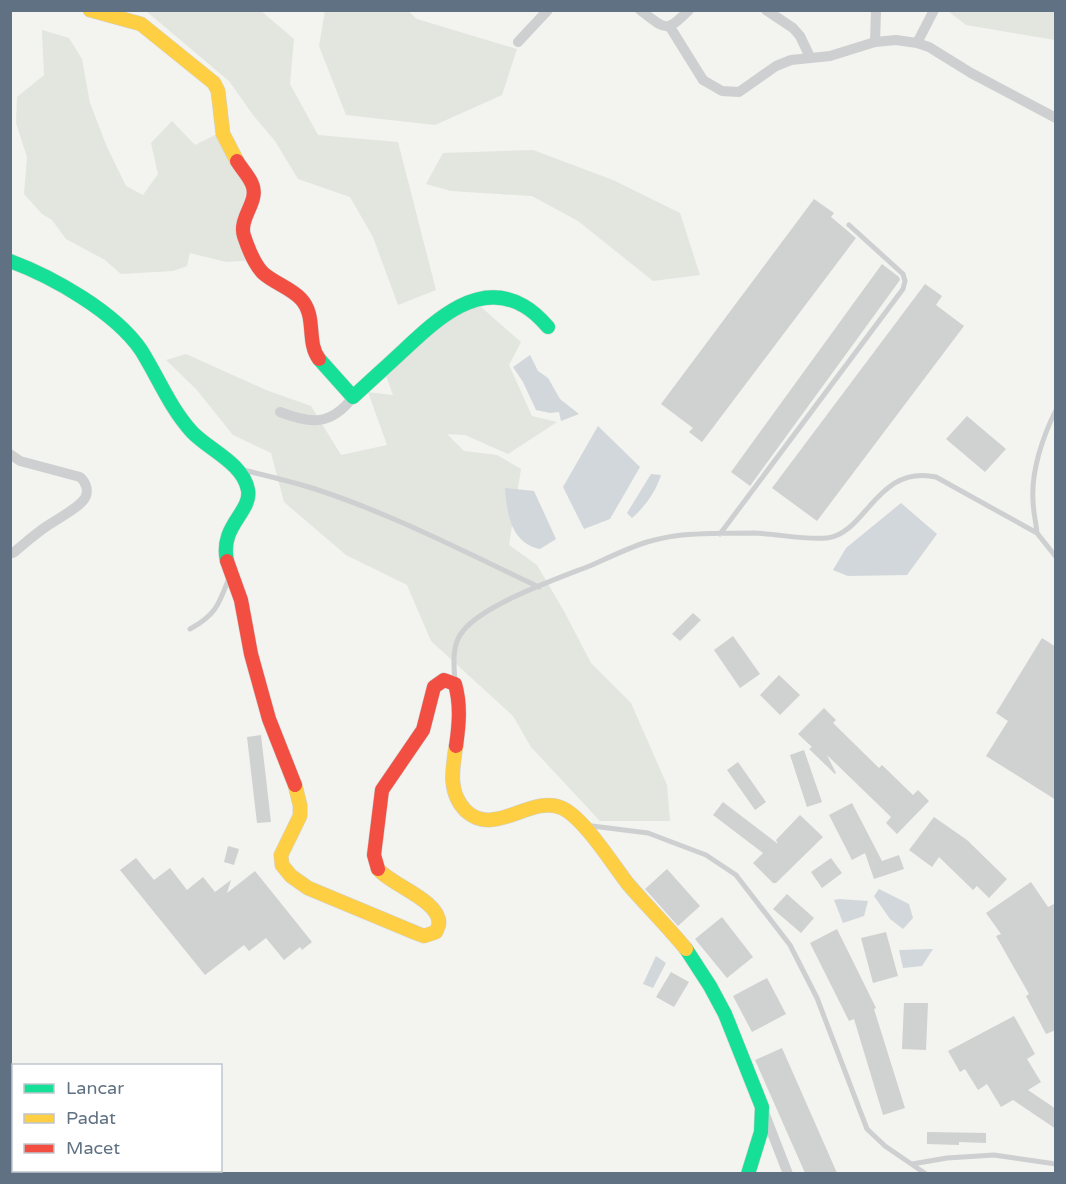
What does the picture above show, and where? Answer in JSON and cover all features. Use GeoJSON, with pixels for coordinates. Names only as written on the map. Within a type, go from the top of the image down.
{"type":"FeatureCollection","features":[{"type":"Feature","properties":{"kind":"street"},"geometry":{"type":"LineString","coordinates":[[90,10],[141,24],[214,84],[218,91],[223,134],[237,162],[253,185],[253,198],[243,223],[243,233],[248,246],[262,272],[302,300],[311,321],[317,357],[353,397]]}},
{"type":"Feature","properties":{"kind":"street"},"geometry":{"type":"LineString","coordinates":[[518,42],[548,10]]}},
{"type":"Feature","properties":{"kind":"street"},"geometry":{"type":"LineString","coordinates":[[640,10],[661,26],[670,27],[689,10]]}},
{"type":"Feature","properties":{"kind":"street"},"geometry":{"type":"LineString","coordinates":[[766,10],[793,28],[800,36],[810,57]]}},
{"type":"Feature","properties":{"kind":"street"},"geometry":{"type":"LineString","coordinates":[[875,42],[876,10]]}},
{"type":"Feature","properties":{"kind":"street"},"geometry":{"type":"LineString","coordinates":[[917,43],[934,10]]}},
{"type":"Feature","properties":{"kind":"street"},"geometry":{"type":"LineString","coordinates":[[670,27],[704,80],[727,92],[733,93],[745,89],[776,66],[791,60],[846,52],[875,42],[896,40],[929,47],[971,73],[1056,118]]}},
{"type":"Feature","properties":{"kind":"street"},"geometry":{"type":"LineString","coordinates":[[10,261],[55,281],[125,329],[191,431],[243,478],[249,493],[245,508],[231,525],[225,542],[226,563],[241,599],[249,646],[277,746],[298,796],[301,809],[298,821],[285,843],[282,854],[283,865],[293,879],[308,888],[424,936],[433,934],[438,928],[439,922],[435,911],[415,894],[384,876],[375,862],[374,847],[382,790],[423,730],[434,687],[444,681],[455,684],[460,712],[453,785],[456,799],[461,807],[474,816],[491,819],[555,806],[563,809],[580,824],[639,898],[691,957],[709,982],[744,1060],[788,1173]]}},
{"type":"Feature","properties":{"kind":"street"},"geometry":{"type":"LineString","coordinates":[[280,412],[305,420],[326,419],[336,415],[437,319],[448,310],[461,304],[503,298],[521,304],[548,327]]}},
{"type":"Feature","properties":{"kind":"street"},"geometry":{"type":"LineString","coordinates":[[10,454],[20,461],[80,477],[84,480],[87,489],[86,496],[80,504],[13,552]]}},
{"type":"Feature","properties":{"kind":"street"},"geometry":{"type":"LineString","coordinates":[[748,1173],[762,1126],[762,1109]]}},
{"type":"Feature","properties":{"kind":"lane"},"geometry":{"type":"LineString","coordinates":[[720,534],[903,290],[905,281],[903,274],[849,225]]}},
{"type":"Feature","properties":{"kind":"lane"},"geometry":{"type":"LineString","coordinates":[[1037,533],[1033,499],[1035,474],[1042,445],[1056,410]]}},
{"type":"Feature","properties":{"kind":"lane"},"geometry":{"type":"LineString","coordinates":[[233,467],[314,489],[346,501],[464,550],[538,586]]}},
{"type":"Feature","properties":{"kind":"lane"},"geometry":{"type":"LineString","coordinates":[[455,684],[455,648],[465,628],[484,614],[538,586],[647,542],[680,535],[756,533],[796,538],[831,538],[842,533],[852,524],[878,494],[907,478],[925,474],[936,477],[1037,533],[1056,557]]}},
{"type":"Feature","properties":{"kind":"lane"},"geometry":{"type":"LineString","coordinates":[[190,629],[214,613],[230,576]]}},
{"type":"Feature","properties":{"kind":"lane"},"geometry":{"type":"LineString","coordinates":[[580,824],[648,833],[706,855],[736,875],[790,945],[812,987],[867,1129],[885,1146],[926,1173]]}},
{"type":"Feature","properties":{"kind":"lane"},"geometry":{"type":"LineString","coordinates":[[912,1164],[947,1158],[994,1155],[1056,1164]]}},
{"type":"Feature","properties":{"kind":"shaded area"},"geometry":{"type":"Polygon","coordinates":[[[407,10],[417,19],[517,49],[502,95],[435,125],[346,115],[319,46],[325,11],[407,10]]]}},
{"type":"Feature","properties":{"kind":"shaded area"},"geometry":{"type":"Polygon","coordinates":[[[146,11],[261,11],[294,39],[290,84],[318,135],[398,142],[436,290],[398,305],[373,237],[350,197],[298,179],[275,141],[229,81],[146,11]]]}},
{"type":"Feature","properties":{"kind":"shaded area"},"geometry":{"type":"Polygon","coordinates":[[[948,11],[1055,11],[1055,40],[966,25],[948,11]]]}},
{"type":"Feature","properties":{"kind":"shaded area"},"geometry":{"type":"Polygon","coordinates":[[[42,30],[69,38],[82,59],[90,103],[107,147],[126,186],[143,195],[158,174],[151,143],[172,121],[195,145],[223,131],[252,175],[239,216],[255,260],[226,262],[190,253],[187,266],[173,271],[121,274],[105,260],[66,239],[52,220],[42,214],[24,194],[27,157],[16,123],[17,97],[44,75],[42,30]]]}},
{"type":"Feature","properties":{"kind":"shaded area"},"geometry":{"type":"Polygon","coordinates":[[[533,150],[613,180],[680,213],[700,275],[653,281],[578,221],[532,196],[451,191],[426,184],[443,153],[533,150]]]}},
{"type":"Feature","properties":{"kind":"shaded area"},"geometry":{"type":"Polygon","coordinates":[[[481,307],[521,342],[509,365],[532,416],[557,422],[508,454],[465,435],[447,434],[464,451],[497,455],[521,469],[509,545],[537,565],[591,663],[631,703],[667,785],[670,821],[600,821],[531,747],[513,716],[431,641],[407,585],[346,555],[284,502],[271,453],[233,435],[196,389],[166,360],[186,354],[266,390],[311,406],[341,455],[387,445],[368,392],[393,395],[385,373],[455,311],[481,307]]]}},
{"type":"Feature","properties":{"kind":"shaded area"},"geometry":{"type":"Polygon","coordinates":[[[530,355],[538,371],[548,378],[560,399],[579,414],[561,421],[559,412],[536,410],[513,367],[530,355]]]}},
{"type":"Feature","properties":{"kind":"shaded area"},"geometry":{"type":"Polygon","coordinates":[[[598,426],[640,467],[610,519],[584,529],[563,487],[598,426]]]}},
{"type":"Feature","properties":{"kind":"shaded area"},"geometry":{"type":"Polygon","coordinates":[[[651,474],[661,475],[650,498],[632,518],[627,513],[651,474]]]}},
{"type":"Feature","properties":{"kind":"shaded area"},"geometry":{"type":"Polygon","coordinates":[[[505,488],[534,491],[556,539],[540,549],[523,541],[512,526],[505,488]]]}},
{"type":"Feature","properties":{"kind":"shaded area"},"geometry":{"type":"Polygon","coordinates":[[[901,503],[937,534],[907,575],[848,576],[833,570],[846,548],[901,503]]]}},
{"type":"Feature","properties":{"kind":"shaded area"},"geometry":{"type":"Polygon","coordinates":[[[879,889],[909,904],[913,918],[903,929],[890,919],[874,896],[879,889]]]}},
{"type":"Feature","properties":{"kind":"shaded area"},"geometry":{"type":"Polygon","coordinates":[[[834,900],[868,901],[864,916],[843,923],[834,900]]]}},
{"type":"Feature","properties":{"kind":"shaded area"},"geometry":{"type":"Polygon","coordinates":[[[933,949],[922,966],[903,968],[899,950],[933,949]]]}},
{"type":"Feature","properties":{"kind":"shaded area"},"geometry":{"type":"Polygon","coordinates":[[[656,956],[666,963],[653,988],[643,984],[656,956]]]}},
{"type":"Feature","properties":{"kind":"building"},"geometry":{"type":"Polygon","coordinates":[[[814,199],[834,213],[831,217],[856,238],[702,442],[689,432],[693,428],[661,404],[814,199]]]}},
{"type":"Feature","properties":{"kind":"building"},"geometry":{"type":"Polygon","coordinates":[[[882,264],[900,280],[750,486],[731,472],[882,264]]]}},
{"type":"Feature","properties":{"kind":"building"},"geometry":{"type":"Polygon","coordinates":[[[925,284],[942,296],[936,305],[964,326],[817,521],[772,488],[925,284]]]}},
{"type":"Feature","properties":{"kind":"building"},"geometry":{"type":"Polygon","coordinates":[[[967,416],[1006,449],[985,472],[946,439],[967,416]]]}},
{"type":"Feature","properties":{"kind":"building"},"geometry":{"type":"Polygon","coordinates":[[[693,613],[701,620],[680,641],[672,634],[693,613]]]}},
{"type":"Feature","properties":{"kind":"building"},"geometry":{"type":"Polygon","coordinates":[[[733,636],[760,674],[740,688],[714,650],[733,636]]]}},
{"type":"Feature","properties":{"kind":"building"},"geometry":{"type":"Polygon","coordinates":[[[1042,638],[1056,647],[1056,800],[986,756],[1008,721],[996,713],[1042,638]]]}},
{"type":"Feature","properties":{"kind":"building"},"geometry":{"type":"Polygon","coordinates":[[[779,675],[800,695],[780,715],[760,695],[779,675]]]}},
{"type":"Feature","properties":{"kind":"building"},"geometry":{"type":"Polygon","coordinates":[[[824,708],[836,720],[833,723],[879,768],[882,765],[913,795],[918,790],[929,801],[897,834],[886,823],[891,817],[827,755],[835,774],[809,749],[812,747],[798,734],[824,708]]]}},
{"type":"Feature","properties":{"kind":"building"},"geometry":{"type":"Polygon","coordinates":[[[261,735],[271,822],[257,823],[247,737],[261,735]]]}},
{"type":"Feature","properties":{"kind":"building"},"geometry":{"type":"Polygon","coordinates":[[[804,750],[822,802],[807,807],[790,755],[804,750]]]}},
{"type":"Feature","properties":{"kind":"building"},"geometry":{"type":"Polygon","coordinates":[[[738,762],[766,802],[755,810],[727,770],[738,762]]]}},
{"type":"Feature","properties":{"kind":"building"},"geometry":{"type":"Polygon","coordinates":[[[723,802],[778,844],[776,840],[800,815],[823,837],[776,883],[773,883],[753,863],[763,853],[713,815],[723,802]]]}},
{"type":"Feature","properties":{"kind":"building"},"geometry":{"type":"Polygon","coordinates":[[[852,803],[882,861],[899,855],[904,869],[874,879],[865,853],[852,860],[829,815],[852,803]]]}},
{"type":"Feature","properties":{"kind":"building"},"geometry":{"type":"Polygon","coordinates":[[[934,817],[967,840],[1007,879],[989,898],[977,886],[973,890],[939,857],[932,867],[909,850],[934,817]]]}},
{"type":"Feature","properties":{"kind":"building"},"geometry":{"type":"Polygon","coordinates":[[[228,846],[239,849],[234,865],[224,862],[228,846]]]}},
{"type":"Feature","properties":{"kind":"building"},"geometry":{"type":"Polygon","coordinates":[[[136,858],[154,880],[170,868],[187,890],[203,877],[215,892],[231,880],[227,893],[255,871],[312,942],[302,950],[300,947],[284,960],[266,938],[249,951],[244,945],[205,975],[120,870],[136,858]]]}},
{"type":"Feature","properties":{"kind":"building"},"geometry":{"type":"Polygon","coordinates":[[[831,858],[842,873],[822,888],[811,872],[831,858]]]}},
{"type":"Feature","properties":{"kind":"building"},"geometry":{"type":"Polygon","coordinates":[[[667,869],[700,906],[678,926],[645,889],[667,869]]]}},
{"type":"Feature","properties":{"kind":"building"},"geometry":{"type":"Polygon","coordinates":[[[1031,882],[1048,907],[1056,903],[1056,1030],[1046,1034],[1026,996],[1029,994],[996,936],[1001,934],[986,913],[1031,882]]]}},
{"type":"Feature","properties":{"kind":"building"},"geometry":{"type":"Polygon","coordinates":[[[787,894],[814,918],[801,933],[773,909],[787,894]]]}},
{"type":"Feature","properties":{"kind":"building"},"geometry":{"type":"Polygon","coordinates":[[[722,917],[753,957],[727,978],[695,939],[722,917]]]}},
{"type":"Feature","properties":{"kind":"building"},"geometry":{"type":"Polygon","coordinates":[[[837,929],[876,1008],[874,1009],[905,1108],[883,1115],[854,1019],[849,1021],[810,943],[837,929]]]}},
{"type":"Feature","properties":{"kind":"building"},"geometry":{"type":"Polygon","coordinates":[[[886,932],[898,976],[873,983],[861,938],[886,932]]]}},
{"type":"Feature","properties":{"kind":"building"},"geometry":{"type":"Polygon","coordinates":[[[671,972],[689,982],[674,1007],[656,997],[671,972]]]}},
{"type":"Feature","properties":{"kind":"building"},"geometry":{"type":"Polygon","coordinates":[[[767,978],[786,1014],[752,1032],[733,996],[767,978]]]}},
{"type":"Feature","properties":{"kind":"building"},"geometry":{"type":"Polygon","coordinates":[[[904,1003],[928,1003],[926,1050],[902,1049],[904,1003]]]}},
{"type":"Feature","properties":{"kind":"building"},"geometry":{"type":"Polygon","coordinates":[[[1014,1016],[1035,1054],[1027,1059],[1041,1082],[1028,1090],[1056,1109],[1056,1129],[1013,1100],[1001,1107],[987,1084],[978,1090],[965,1069],[960,1072],[948,1051],[1014,1016]]]}},
{"type":"Feature","properties":{"kind":"building"},"geometry":{"type":"Polygon","coordinates":[[[782,1048],[837,1173],[805,1173],[755,1060],[782,1048]]]}},
{"type":"Feature","properties":{"kind":"building"},"geometry":{"type":"Polygon","coordinates":[[[927,1132],[986,1133],[986,1143],[927,1144],[927,1132]]]}},
{"type":"Feature","properties":{"kind":"traffic: fast"},"geometry":{"type":"LineString","coordinates":[[10,261],[63,286],[116,322],[141,350],[184,423],[199,439],[240,472],[245,480],[248,498],[227,538],[227,561]]}},
{"type":"Feature","properties":{"kind":"traffic: fast"},"geometry":{"type":"LineString","coordinates":[[319,359],[353,397],[429,327],[443,316],[474,300],[490,297],[507,299],[527,308],[548,327]]}},
{"type":"Feature","properties":{"kind":"traffic: fast"},"geometry":{"type":"LineString","coordinates":[[686,949],[725,1014],[762,1107],[761,1132],[748,1174]]}},
{"type":"Feature","properties":{"kind":"traffic: slow"},"geometry":{"type":"LineString","coordinates":[[90,10],[141,24],[214,83],[218,91],[223,134],[237,161]]}},
{"type":"Feature","properties":{"kind":"traffic: slow"},"geometry":{"type":"LineString","coordinates":[[456,746],[454,789],[456,797],[466,811],[477,818],[489,820],[538,806],[550,805],[571,813],[589,831],[628,884],[686,949]]}},
{"type":"Feature","properties":{"kind":"traffic: slow"},"geometry":{"type":"LineString","coordinates":[[295,785],[300,816],[281,855],[282,865],[291,876],[308,888],[416,933],[424,936],[436,932],[439,923],[431,907],[378,869]]}},
{"type":"Feature","properties":{"kind":"traffic: jam"},"geometry":{"type":"LineString","coordinates":[[237,161],[251,181],[254,190],[243,229],[250,251],[263,273],[297,295],[306,306],[313,345],[319,359]]}},
{"type":"Feature","properties":{"kind":"traffic: jam"},"geometry":{"type":"LineString","coordinates":[[227,561],[241,600],[251,654],[269,719],[295,785]]}},
{"type":"Feature","properties":{"kind":"traffic: jam"},"geometry":{"type":"LineString","coordinates":[[378,869],[374,855],[382,790],[423,730],[434,687],[444,680],[455,684],[457,692],[459,715],[456,746]]}}]}
